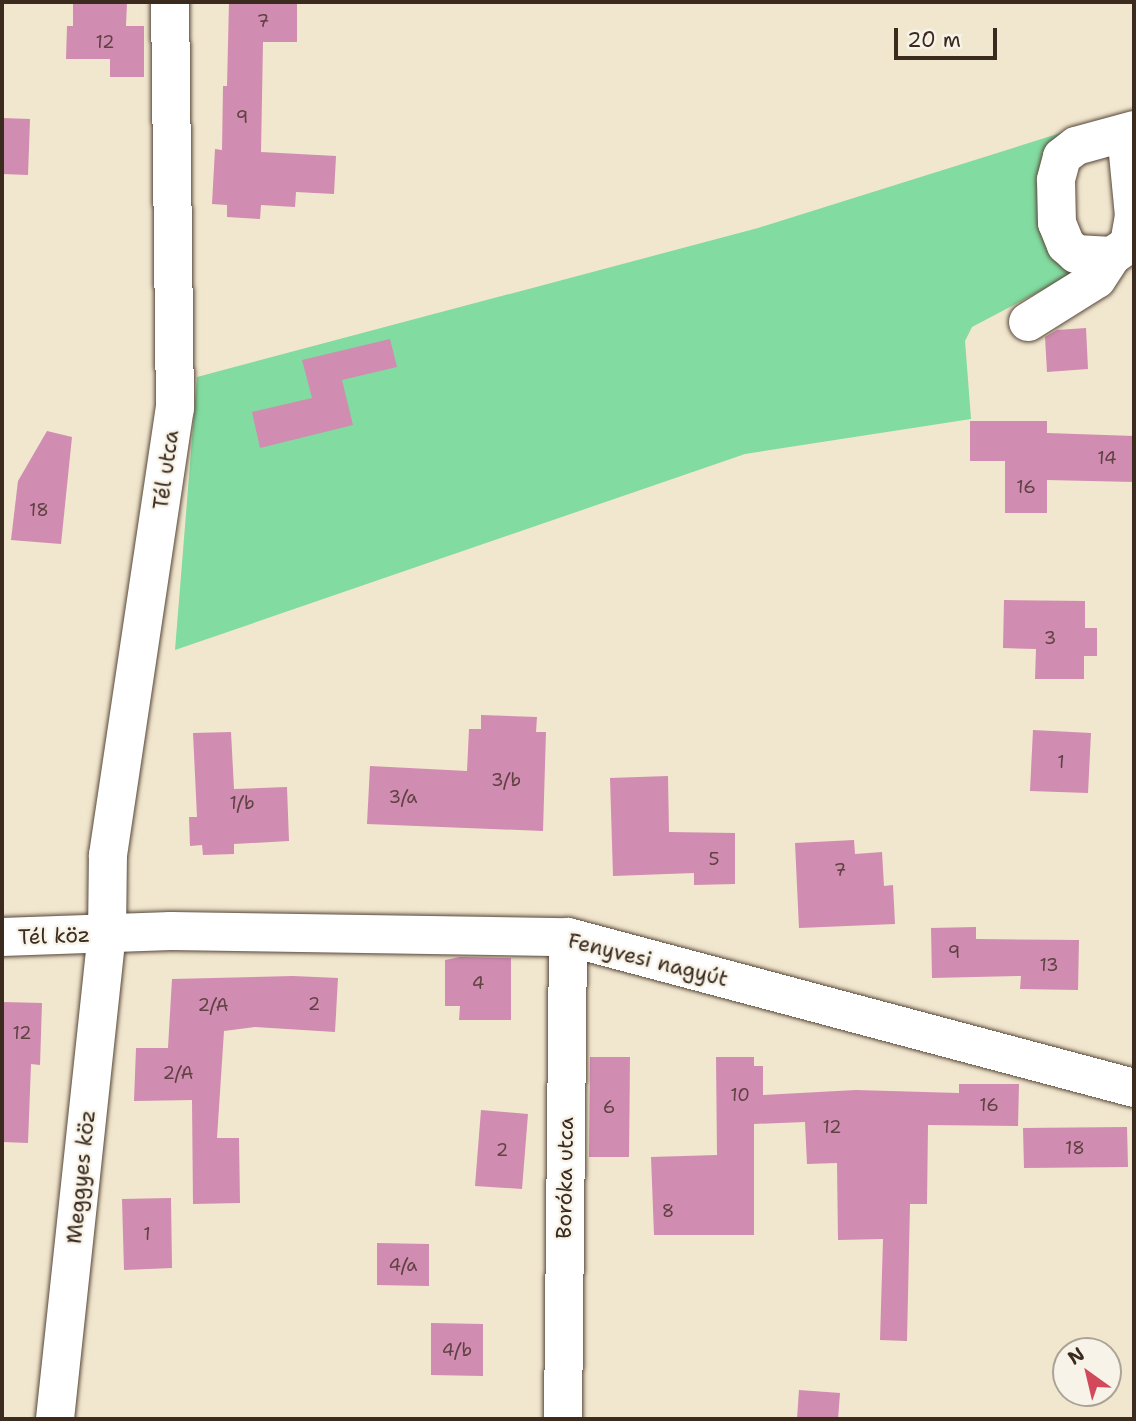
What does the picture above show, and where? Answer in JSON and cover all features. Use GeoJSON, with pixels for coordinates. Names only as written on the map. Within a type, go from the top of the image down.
{"type":"FeatureCollection","features":[{"type":"Feature","properties":{"kind":"street","name":"Tél utca"},"geometry":{"type":"LineString","coordinates":[[107,934],[108,855],[175,409],[170,2]]}},
{"type":"Feature","properties":{"kind":"street"},"geometry":{"type":"LineString","coordinates":[[1028,322],[1097,279],[1112,256],[1129,244],[1134,216],[1130,131],[1069,151],[1058,166],[1057,223],[1066,245],[1086,257],[1112,256]]}},
{"type":"Feature","properties":{"kind":"street","name":"Fenyvesi nagyút"},"geometry":{"type":"LineString","coordinates":[[107,934],[568,937],[1134,1088]]}},
{"type":"Feature","properties":{"kind":"street","name":"Tél köz"},"geometry":{"type":"LineString","coordinates":[[2,937],[107,934]]}},
{"type":"Feature","properties":{"kind":"street","name":"Meggyes köz"},"geometry":{"type":"LineString","coordinates":[[55,1419],[107,934]]}},
{"type":"Feature","properties":{"kind":"street","name":"Boróka utca"},"geometry":{"type":"LineString","coordinates":[[563,1419],[568,937]]}},
{"type":"Feature","properties":{"kind":"green space"},"geometry":{"type":"Polygon","coordinates":[[[1067,131],[1053,143],[1082,269],[972,327],[965,341],[971,419],[745,454],[175,650],[197,377],[758,228],[1067,131]]]}},
{"type":"Feature","properties":{"kind":"building"},"geometry":{"type":"Polygon","coordinates":[[[73,2],[127,2],[126,26],[144,26],[144,77],[110,77],[110,59],[66,59],[67,26],[73,26],[73,2]]]}},
{"type":"Feature","properties":{"kind":"building"},"geometry":{"type":"Polygon","coordinates":[[[229,2],[297,2],[297,42],[263,42],[261,152],[336,156],[334,194],[296,192],[295,207],[261,205],[260,219],[227,217],[227,205],[212,204],[215,149],[222,150],[229,2]]]}},
{"type":"Feature","properties":{"kind":"building"},"geometry":{"type":"Polygon","coordinates":[[[2,118],[30,119],[28,175],[2,174],[2,118]]]}},
{"type":"Feature","properties":{"kind":"building"},"geometry":{"type":"Polygon","coordinates":[[[1086,328],[1088,369],[1047,372],[1045,337],[1057,330],[1086,328]]]}},
{"type":"Feature","properties":{"kind":"building"},"geometry":{"type":"Polygon","coordinates":[[[390,339],[397,367],[342,380],[353,425],[260,448],[252,412],[312,398],[302,360],[390,339]]]}},
{"type":"Feature","properties":{"kind":"building"},"geometry":{"type":"Polygon","coordinates":[[[970,421],[1047,421],[1047,433],[1134,436],[1134,482],[1047,480],[1047,513],[1005,513],[1005,461],[970,461],[970,421]]]}},
{"type":"Feature","properties":{"kind":"building"},"geometry":{"type":"Polygon","coordinates":[[[47,431],[72,437],[61,544],[11,540],[18,481],[47,431]]]}},
{"type":"Feature","properties":{"kind":"building"},"geometry":{"type":"Polygon","coordinates":[[[1004,600],[1085,601],[1085,628],[1097,628],[1097,656],[1084,656],[1084,679],[1035,679],[1036,649],[1003,648],[1004,600]]]}},
{"type":"Feature","properties":{"kind":"building"},"geometry":{"type":"Polygon","coordinates":[[[481,715],[537,717],[536,732],[546,732],[543,831],[367,824],[370,766],[467,771],[469,729],[481,729],[481,715]]]}},
{"type":"Feature","properties":{"kind":"building"},"geometry":{"type":"Polygon","coordinates":[[[1033,730],[1091,733],[1088,793],[1030,791],[1033,730]]]}},
{"type":"Feature","properties":{"kind":"building"},"geometry":{"type":"Polygon","coordinates":[[[231,732],[234,789],[287,787],[289,841],[234,844],[234,854],[203,855],[202,845],[190,846],[189,817],[197,817],[193,733],[231,732]]]}},
{"type":"Feature","properties":{"kind":"building"},"geometry":{"type":"Polygon","coordinates":[[[668,776],[669,832],[735,833],[735,884],[694,885],[694,873],[613,876],[610,778],[668,776]]]}},
{"type":"Feature","properties":{"kind":"building"},"geometry":{"type":"Polygon","coordinates":[[[854,840],[855,854],[882,852],[884,886],[893,885],[895,924],[799,928],[795,843],[854,840]]]}},
{"type":"Feature","properties":{"kind":"building"},"geometry":{"type":"Polygon","coordinates":[[[976,927],[976,939],[1079,940],[1078,990],[1020,989],[1021,976],[932,978],[931,928],[976,927]]]}},
{"type":"Feature","properties":{"kind":"building"},"geometry":{"type":"Polygon","coordinates":[[[460,957],[511,958],[511,1020],[459,1020],[460,1006],[445,1006],[445,960],[460,957]]]}},
{"type":"Feature","properties":{"kind":"building"},"geometry":{"type":"Polygon","coordinates":[[[293,976],[338,978],[335,1032],[255,1027],[224,1031],[217,1138],[239,1138],[240,1203],[193,1204],[192,1100],[134,1101],[136,1048],[168,1048],[172,979],[293,976]]]}},
{"type":"Feature","properties":{"kind":"building"},"geometry":{"type":"Polygon","coordinates":[[[2,1002],[42,1003],[40,1065],[31,1064],[28,1143],[2,1142],[2,1002]]]}},
{"type":"Feature","properties":{"kind":"building"},"geometry":{"type":"Polygon","coordinates":[[[590,1057],[630,1057],[629,1157],[589,1157],[590,1057]]]}},
{"type":"Feature","properties":{"kind":"building"},"geometry":{"type":"Polygon","coordinates":[[[716,1057],[754,1057],[754,1066],[763,1066],[763,1095],[856,1090],[959,1093],[959,1084],[1019,1084],[1018,1126],[928,1125],[927,1204],[910,1204],[907,1341],[880,1340],[883,1239],[838,1240],[837,1163],[807,1164],[805,1122],[754,1124],[754,1235],[654,1235],[651,1157],[717,1155],[716,1057]]]}},
{"type":"Feature","properties":{"kind":"building"},"geometry":{"type":"Polygon","coordinates":[[[481,1110],[528,1114],[522,1189],[475,1186],[481,1110]]]}},
{"type":"Feature","properties":{"kind":"building"},"geometry":{"type":"Polygon","coordinates":[[[1127,1127],[1128,1167],[1024,1168],[1023,1128],[1127,1127]]]}},
{"type":"Feature","properties":{"kind":"building"},"geometry":{"type":"Polygon","coordinates":[[[171,1198],[172,1268],[124,1270],[122,1199],[171,1198]]]}},
{"type":"Feature","properties":{"kind":"building"},"geometry":{"type":"Polygon","coordinates":[[[377,1243],[429,1244],[429,1286],[377,1285],[377,1243]]]}},
{"type":"Feature","properties":{"kind":"building"},"geometry":{"type":"Polygon","coordinates":[[[431,1323],[483,1324],[483,1376],[431,1375],[431,1323]]]}},
{"type":"Feature","properties":{"kind":"building"},"geometry":{"type":"Polygon","coordinates":[[[799,1390],[840,1393],[838,1419],[797,1419],[799,1390]]]}}]}
